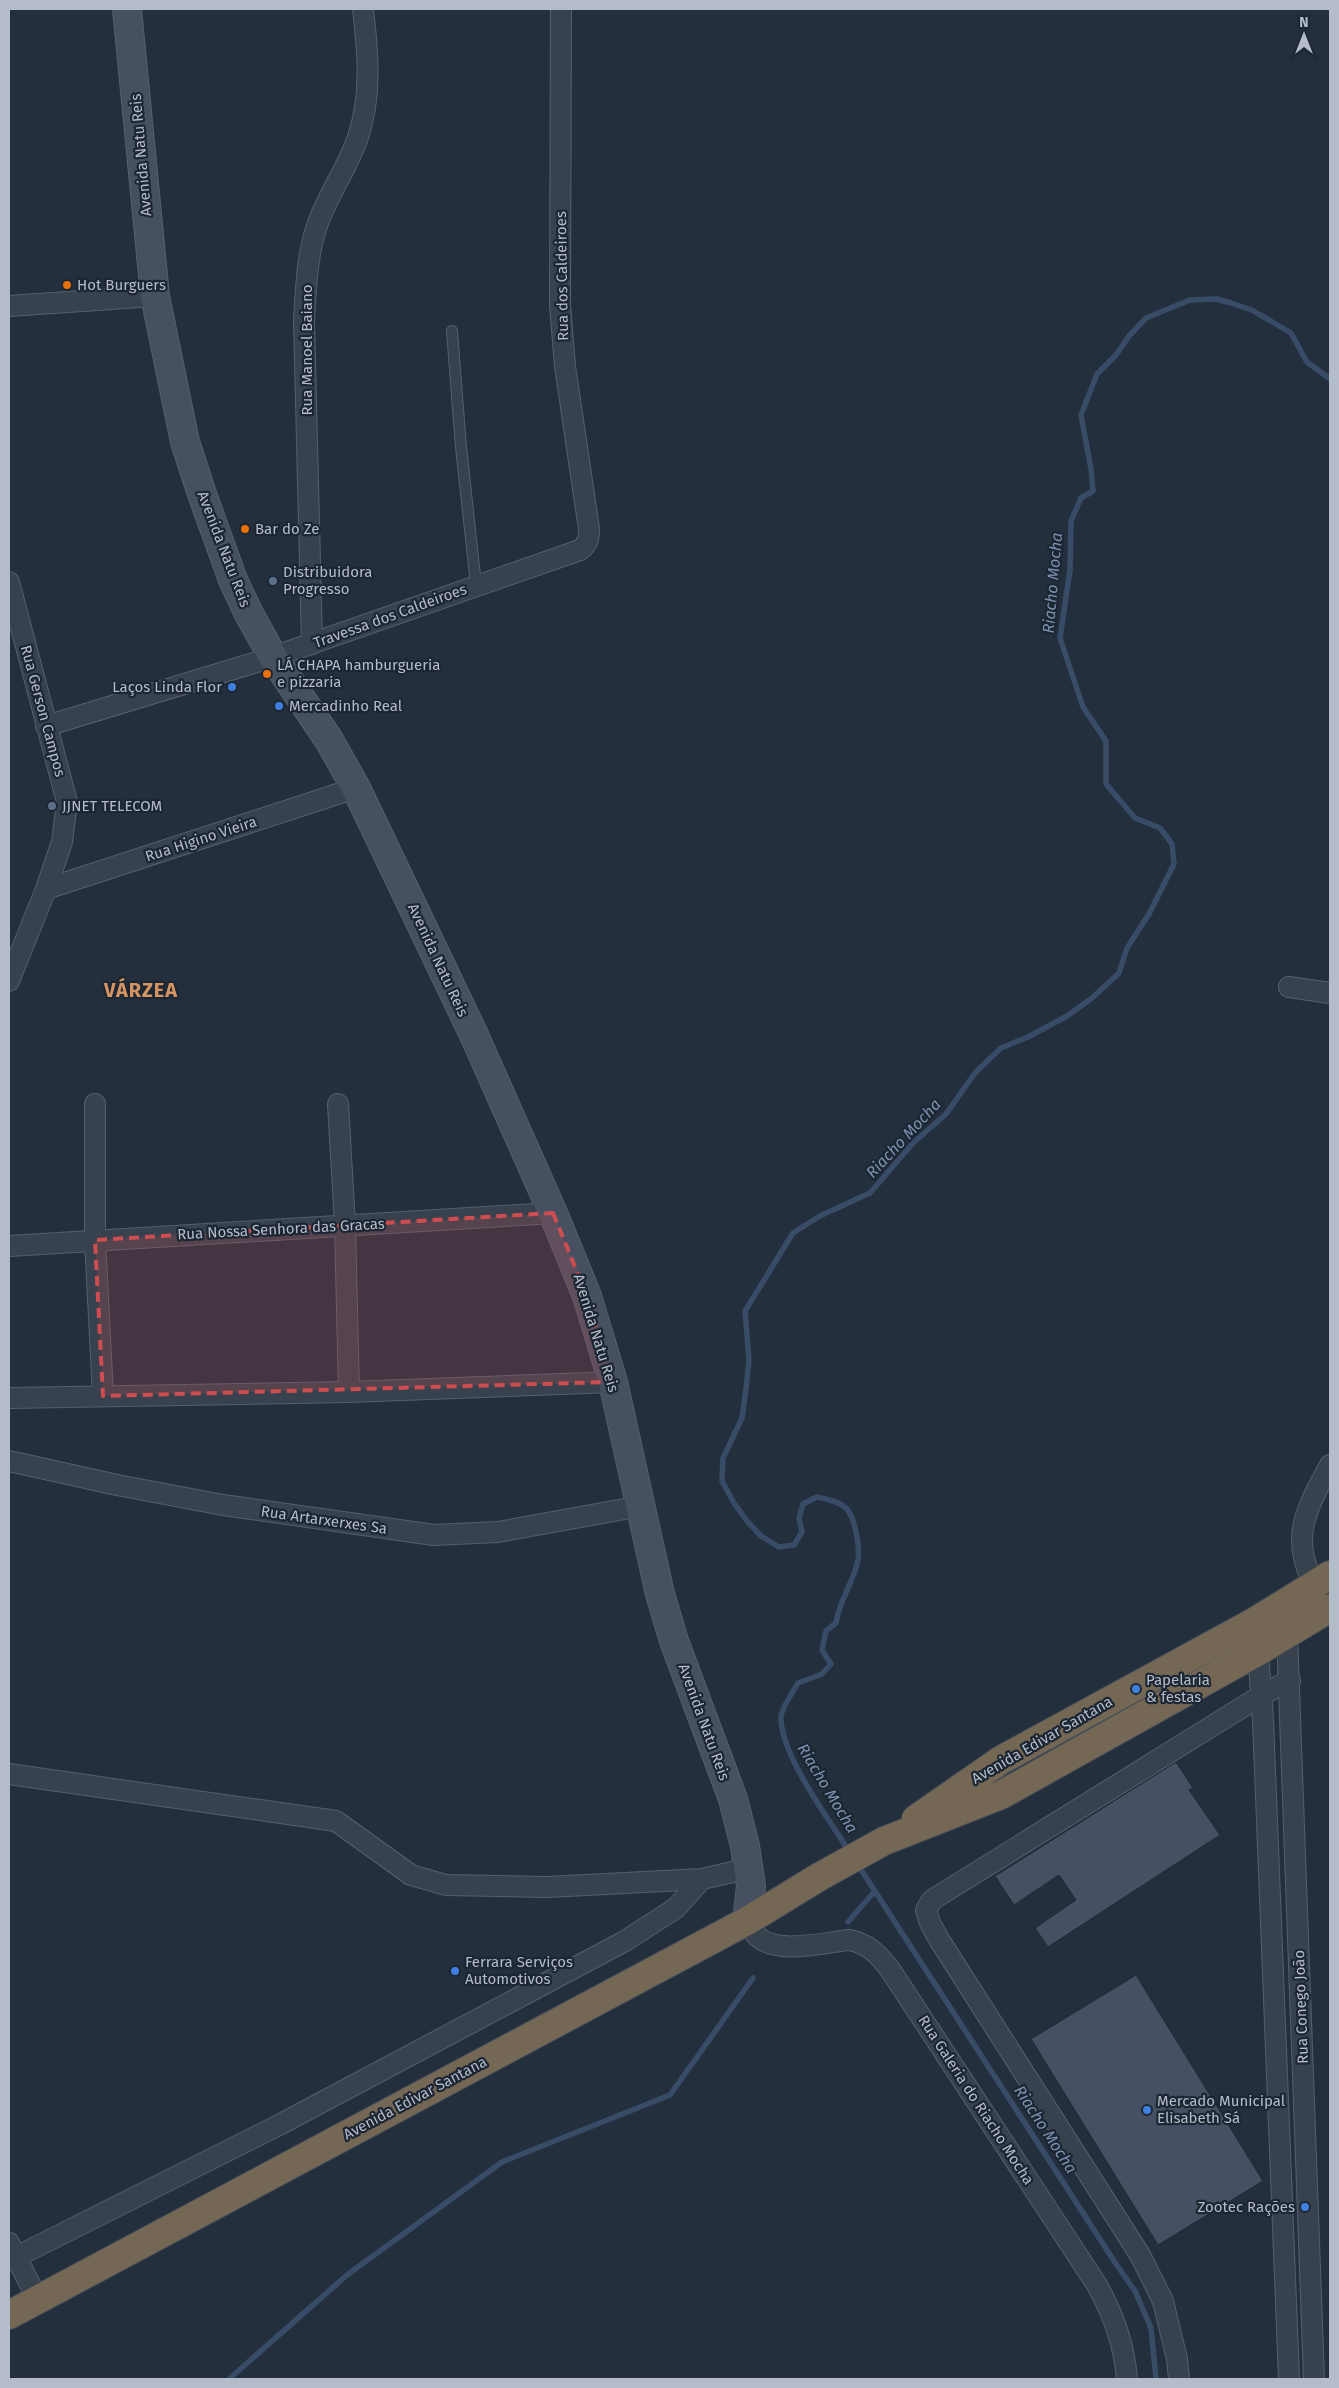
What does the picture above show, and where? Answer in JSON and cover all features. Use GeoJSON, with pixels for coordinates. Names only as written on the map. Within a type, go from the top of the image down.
{"type":"FeatureCollection","features":[{"type":"Feature","properties":{"kind":"highway","name":"Avenida Edivar Santana"},"geometry":{"type":"LineString","coordinates":[[9,2315],[747,1921],[819,1877],[879,1844],[1001,1760],[1254,1622],[1322,1580]]}},
{"type":"Feature","properties":{"kind":"highway","name":"Avenida Edivar Santana"},"geometry":{"type":"LineString","coordinates":[[879,1844],[1001,1795],[1330,1610]]}},
{"type":"Feature","properties":{"kind":"street","name":"Avenida Natu Reis"},"geometry":{"type":"LineString","coordinates":[[127,9],[155,296],[185,442],[233,580],[272,657],[329,740],[356,788],[470,1026],[554,1213],[587,1296],[613,1382],[666,1616],[733,1799],[750,1868],[751,1886],[747,1921]]}},
{"type":"Feature","properties":{"kind":"street","name":"Rua Manoel Baiano"},"geometry":{"type":"LineString","coordinates":[[312,644],[304,320],[307,276],[317,224],[358,136],[364,109],[369,82],[363,9]]}},
{"type":"Feature","properties":{"kind":"street","name":"Rua dos Caldeiroes"},"geometry":{"type":"LineString","coordinates":[[561,9],[560,305],[564,366],[589,529],[588,542]]}},
{"type":"Feature","properties":{"kind":"street"},"geometry":{"type":"LineString","coordinates":[[9,306],[155,296]]}},
{"type":"Feature","properties":{"kind":"street","name":"Travessa dos Caldeiroes"},"geometry":{"type":"LineString","coordinates":[[46,726],[312,644],[580,550],[588,542]]}},
{"type":"Feature","properties":{"kind":"street","name":"Rua Gerson Campos"},"geometry":{"type":"LineString","coordinates":[[9,582],[67,802],[62,842],[46,889],[9,981]]}},
{"type":"Feature","properties":{"kind":"street","name":"Rua Higino Vieira"},"geometry":{"type":"LineString","coordinates":[[46,889],[356,788]]}},
{"type":"Feature","properties":{"kind":"street"},"geometry":{"type":"LineString","coordinates":[[1289,987],[1330,993]]}},
{"type":"Feature","properties":{"kind":"street"},"geometry":{"type":"LineString","coordinates":[[95,1104],[95,1240],[103,1396]]}},
{"type":"Feature","properties":{"kind":"street"},"geometry":{"type":"LineString","coordinates":[[338,1104],[345,1225],[349,1392]]}},
{"type":"Feature","properties":{"kind":"street","name":"Rua Nossa Senhora das Gracas"},"geometry":{"type":"LineString","coordinates":[[9,1246],[554,1213]]}},
{"type":"Feature","properties":{"kind":"street"},"geometry":{"type":"LineString","coordinates":[[9,1398],[349,1392],[613,1382]]}},
{"type":"Feature","properties":{"kind":"street","name":"Rua Artarxerxes Sa"},"geometry":{"type":"LineString","coordinates":[[9,1461],[117,1485],[223,1505],[434,1534],[498,1532],[641,1506]]}},
{"type":"Feature","properties":{"kind":"street"},"geometry":{"type":"LineString","coordinates":[[1330,1466],[1304,1519],[1301,1542],[1304,1563],[1322,1580],[1330,1610]]}},
{"type":"Feature","properties":{"kind":"street","name":"Rua Conego João"},"geometry":{"type":"LineString","coordinates":[[1254,1622],[1259,1651],[1262,1695],[1288,2374]]}},
{"type":"Feature","properties":{"kind":"street","name":"Rua Conego João"},"geometry":{"type":"LineString","coordinates":[[1288,1634],[1301,2010],[1319,2369]]}},
{"type":"Feature","properties":{"kind":"street"},"geometry":{"type":"LineString","coordinates":[[1179,2379],[1177,2360],[1163,2301],[1140,2255],[940,1940],[930,1923],[926,1910],[932,1900],[1262,1695],[1290,1680]]}},
{"type":"Feature","properties":{"kind":"street"},"geometry":{"type":"LineString","coordinates":[[9,1774],[336,1821],[411,1875],[446,1885],[548,1887],[702,1879],[750,1868]]}},
{"type":"Feature","properties":{"kind":"street"},"geometry":{"type":"LineString","coordinates":[[38,2300],[13,2250],[279,2125],[625,1942],[676,1908],[702,1879]]}},
{"type":"Feature","properties":{"kind":"street","name":"Rua Galeria do Riacho Mocha"},"geometry":{"type":"LineString","coordinates":[[747,1921],[758,1937],[770,1944],[787,1947],[850,1940],[860,1942],[878,1953],[892,1971],[1097,2285],[1110,2309],[1121,2337],[1128,2379]]}},
{"type":"Feature","properties":{"kind":"street"},"geometry":{"type":"LineString","coordinates":[[1274,2012],[1301,2010]]}},
{"type":"Feature","properties":{"kind":"street"},"geometry":{"type":"LineString","coordinates":[[1288,2374],[1319,2369],[1330,2377]]}},
{"type":"Feature","properties":{"kind":"lane"},"geometry":{"type":"LineString","coordinates":[[452,331],[460,447],[476,586]]}},
{"type":"Feature","properties":{"kind":"highlighted area"},"geometry":{"type":"Polygon","coordinates":[[[553,1213],[587,1296],[613,1382],[103,1396],[95,1240],[553,1213]]]}},
{"type":"Feature","properties":{"kind":"building"},"geometry":{"type":"Polygon","coordinates":[[[1176,1762],[1193,1788],[1189,1790],[1220,1835],[1048,1947],[1035,1928],[1076,1900],[1059,1875],[1014,1905],[995,1876],[1176,1762]]]}},
{"type":"Feature","properties":{"kind":"building","name":"Mercado Municipal Elisabeth Sá"},"geometry":{"type":"Polygon","coordinates":[[[1136,1975],[1263,2181],[1158,2245],[1031,2039],[1136,1975]]]}},
{"type":"Feature","properties":{"kind":"waterway","name":"Riacho Mocha"},"geometry":{"type":"LineString","coordinates":[[850,1853],[797,1768],[783,1732],[781,1717],[798,1683],[822,1674],[831,1664],[822,1650],[826,1631],[836,1623],[840,1607],[856,1568],[858,1560],[856,1532],[852,1518],[846,1508],[836,1502],[817,1497],[803,1504],[799,1518],[802,1532],[794,1545],[779,1547],[761,1536],[747,1521],[722,1481],[723,1458],[742,1418],[746,1389],[749,1360],[745,1311],[793,1233],[820,1216],[870,1193],[913,1143],[946,1114],[975,1073],[1001,1048],[1028,1037],[1067,1016],[1092,998],[1119,973],[1127,948],[1149,914],[1174,864],[1172,844],[1160,828],[1135,818],[1106,784],[1106,741],[1083,707],[1060,638],[1070,570],[1071,521],[1081,498],[1093,491],[1081,415],[1097,374],[1116,355],[1129,336],[1146,318],[1190,300],[1216,299],[1252,310],[1291,333],[1307,362],[1330,379]]}},
{"type":"Feature","properties":{"kind":"waterway","name":"Riacho Mocha"},"geometry":{"type":"LineString","coordinates":[[858,1865],[1135,2291],[1151,2328],[1156,2379]]}},
{"type":"Feature","properties":{"kind":"waterway"},"geometry":{"type":"LineString","coordinates":[[848,1922],[874,1892]]}},
{"type":"Feature","properties":{"kind":"waterway"},"geometry":{"type":"LineString","coordinates":[[229,2379],[347,2275],[502,2162],[670,2095],[753,1978]]}},
{"type":"Feature","properties":{"kind":"place","name":"Hot Burguers"},"geometry":{"type":"Point","coordinates":[67,285]}},
{"type":"Feature","properties":{"kind":"place","name":"Bar do Ze"},"geometry":{"type":"Point","coordinates":[245,529]}},
{"type":"Feature","properties":{"kind":"place","name":"Distribuidora Progresso"},"geometry":{"type":"Point","coordinates":[273,581]}},
{"type":"Feature","properties":{"kind":"place","name":"LÁ CHAPA hamburgueria e pizzaria"},"geometry":{"type":"Point","coordinates":[267,674]}},
{"type":"Feature","properties":{"kind":"place","name":"Laços Linda Flor"},"geometry":{"type":"Point","coordinates":[232,687]}},
{"type":"Feature","properties":{"kind":"place","name":"Mercadinho Real"},"geometry":{"type":"Point","coordinates":[279,706]}},
{"type":"Feature","properties":{"kind":"place","name":"JJNET TELECOM"},"geometry":{"type":"Point","coordinates":[52,806]}},
{"type":"Feature","properties":{"kind":"place","name":"Papelaria & festas"},"geometry":{"type":"Point","coordinates":[1136,1689]}},
{"type":"Feature","properties":{"kind":"place","name":"Ferrara Serviços Automotivos"},"geometry":{"type":"Point","coordinates":[455,1971]}},
{"type":"Feature","properties":{"kind":"place","name":"Mercado Municipal Elisabeth Sá"},"geometry":{"type":"Point","coordinates":[1147,2110]}},
{"type":"Feature","properties":{"kind":"place","name":"Zootec Rações"},"geometry":{"type":"Point","coordinates":[1305,2207]}},
{"type":"Feature","properties":{"kind":"district","name":"VÁRZEA"},"geometry":{"type":"Point","coordinates":[141,990]}}]}
